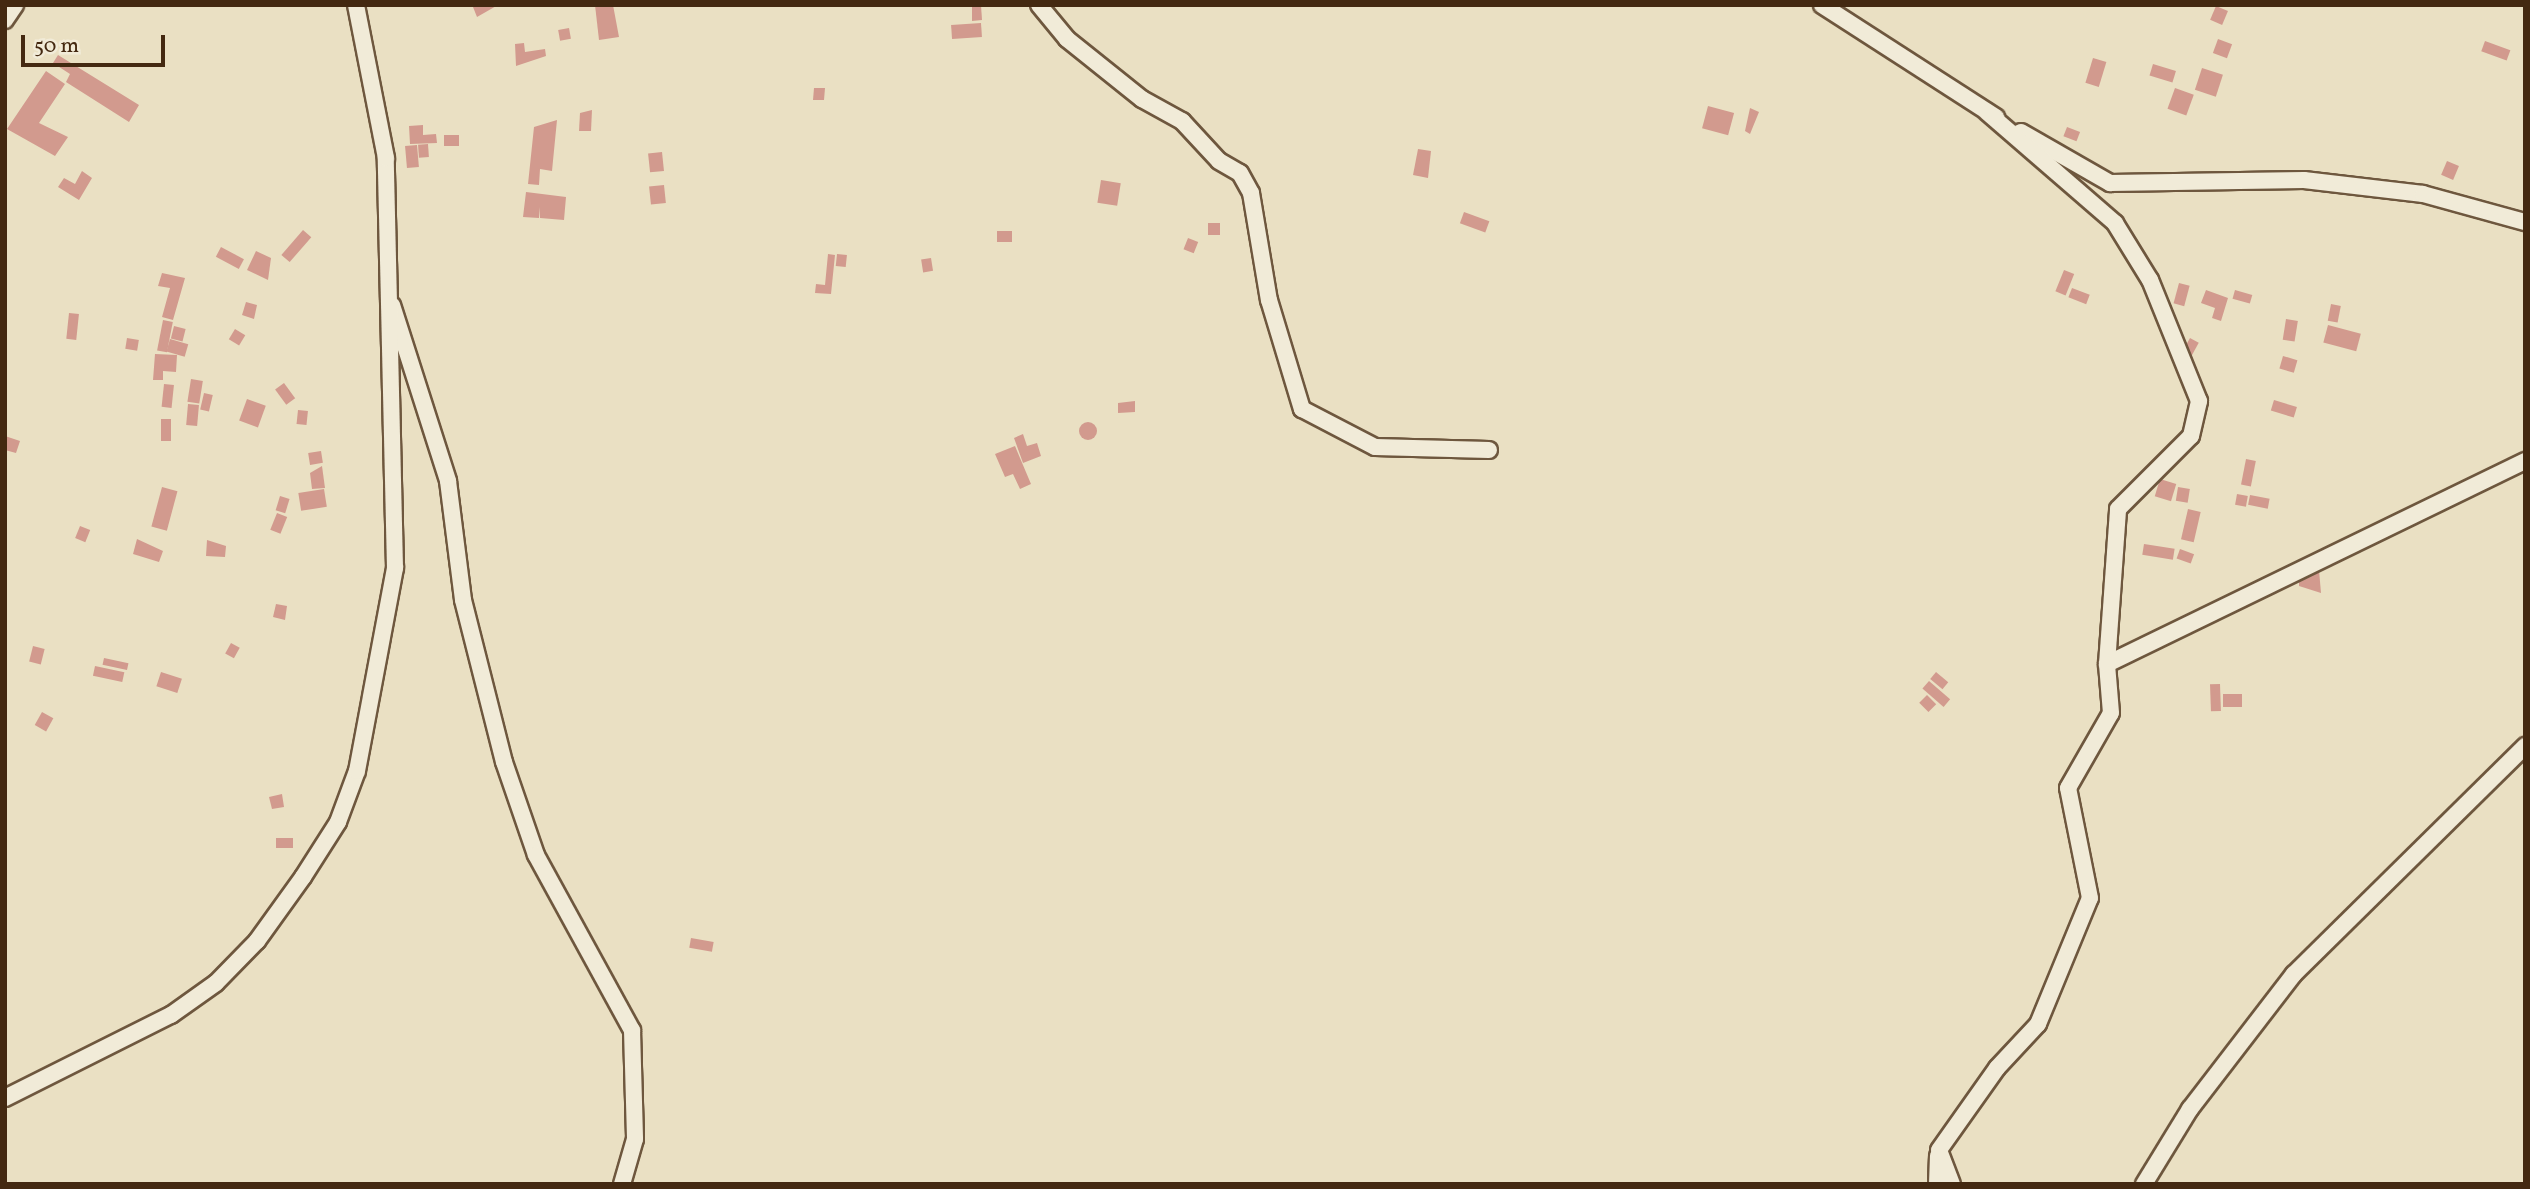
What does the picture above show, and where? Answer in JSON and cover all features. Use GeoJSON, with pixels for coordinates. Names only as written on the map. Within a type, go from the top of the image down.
{"type":"FeatureCollection","features":[{"type":"Feature","properties":{"kind":"street"},"geometry":{"type":"LineString","coordinates":[[5,20],[15,5]]}},
{"type":"Feature","properties":{"kind":"street"},"geometry":{"type":"LineString","coordinates":[[5,1098],[172,1015],[216,983],[257,941],[338,822],[356,771],[395,568],[386,289],[386,158],[367,36],[356,5]]}},
{"type":"Feature","properties":{"kind":"street"},"geometry":{"type":"LineString","coordinates":[[1039,5],[1067,39],[1142,99],[1182,121],[1219,162],[1240,173],[1251,193],[1269,300],[1301,409],[1375,447],[1489,450]]}},
{"type":"Feature","properties":{"kind":"street"},"geometry":{"type":"LineString","coordinates":[[1822,5],[1987,112],[2110,183],[2304,180],[2423,194],[2525,222]]}},
{"type":"Feature","properties":{"kind":"street"},"geometry":{"type":"LineString","coordinates":[[1937,1184],[1939,1150],[1997,1068],[2038,1024],[2090,898],[2068,788],[2110,713],[2107,664],[2118,509],[2191,436],[2199,401],[2150,281],[2115,223],[1987,112]]}},
{"type":"Feature","properties":{"kind":"street"},"geometry":{"type":"LineString","coordinates":[[386,289],[449,481],[463,600],[504,762],[536,855],[632,1030],[635,1139],[622,1184]]}},
{"type":"Feature","properties":{"kind":"street"},"geometry":{"type":"LineString","coordinates":[[2107,664],[2525,461]]}},
{"type":"Feature","properties":{"kind":"street"},"geometry":{"type":"LineString","coordinates":[[2144,1184],[2190,1109],[2294,974],[2525,746]]}},
{"type":"Feature","properties":{"kind":"street"},"geometry":{"type":"LineString","coordinates":[[1939,1150],[1952,1184]]}},
{"type":"Feature","properties":{"kind":"building"},"geometry":{"type":"Polygon","coordinates":[[[477,5],[498,5],[477,17],[473,7],[477,5]]]}},
{"type":"Feature","properties":{"kind":"building"},"geometry":{"type":"Polygon","coordinates":[[[595,5],[613,5],[619,37],[599,40],[595,5]]]}},
{"type":"Feature","properties":{"kind":"building"},"geometry":{"type":"Polygon","coordinates":[[[972,5],[981,5],[982,20],[972,21],[972,5]]]}},
{"type":"Feature","properties":{"kind":"building"},"geometry":{"type":"Polygon","coordinates":[[[2216,6],[2228,11],[2222,25],[2210,20],[2216,6]]]}},
{"type":"Feature","properties":{"kind":"building"},"geometry":{"type":"Polygon","coordinates":[[[981,23],[982,37],[952,39],[951,25],[981,23]]]}},
{"type":"Feature","properties":{"kind":"building"},"geometry":{"type":"Polygon","coordinates":[[[569,28],[571,39],[560,41],[558,30],[569,28]]]}},
{"type":"Feature","properties":{"kind":"building"},"geometry":{"type":"Polygon","coordinates":[[[2218,39],[2232,44],[2227,58],[2213,53],[2218,39]]]}},
{"type":"Feature","properties":{"kind":"building"},"geometry":{"type":"Polygon","coordinates":[[[2485,41],[2510,50],[2507,61],[2481,51],[2485,41]]]}},
{"type":"Feature","properties":{"kind":"building"},"geometry":{"type":"Polygon","coordinates":[[[524,43],[525,52],[545,49],[546,56],[516,66],[515,44],[524,43]]]}},
{"type":"Feature","properties":{"kind":"building"},"geometry":{"type":"Polygon","coordinates":[[[58,55],[139,105],[129,122],[66,82],[70,74],[53,63],[58,55]]]}},
{"type":"Feature","properties":{"kind":"building"},"geometry":{"type":"Polygon","coordinates":[[[2093,58],[2106,62],[2099,87],[2085,83],[2093,58]]]}},
{"type":"Feature","properties":{"kind":"building"},"geometry":{"type":"Polygon","coordinates":[[[2153,64],[2176,71],[2172,82],[2149,75],[2153,64]]]}},
{"type":"Feature","properties":{"kind":"building"},"geometry":{"type":"Polygon","coordinates":[[[2202,68],[2223,75],[2216,97],[2195,90],[2202,68]]]}},
{"type":"Feature","properties":{"kind":"building"},"geometry":{"type":"Polygon","coordinates":[[[46,71],[65,84],[39,123],[68,137],[55,156],[7,129],[46,71]]]}},
{"type":"Feature","properties":{"kind":"building"},"geometry":{"type":"Polygon","coordinates":[[[814,88],[825,88],[824,100],[813,100],[814,88]]]}},
{"type":"Feature","properties":{"kind":"building"},"geometry":{"type":"Polygon","coordinates":[[[2175,88],[2194,95],[2186,116],[2167,109],[2175,88]]]}},
{"type":"Feature","properties":{"kind":"building"},"geometry":{"type":"Polygon","coordinates":[[[1708,106],[1734,113],[1728,135],[1702,128],[1708,106]]]}},
{"type":"Feature","properties":{"kind":"building"},"geometry":{"type":"Polygon","coordinates":[[[1750,108],[1759,112],[1750,134],[1745,131],[1750,108]]]}},
{"type":"Feature","properties":{"kind":"building"},"geometry":{"type":"Polygon","coordinates":[[[592,110],[591,131],[579,131],[580,113],[592,110]]]}},
{"type":"Feature","properties":{"kind":"building"},"geometry":{"type":"Polygon","coordinates":[[[557,120],[552,171],[540,169],[539,185],[528,184],[534,127],[557,120]]]}},
{"type":"Feature","properties":{"kind":"building"},"geometry":{"type":"Polygon","coordinates":[[[423,125],[423,135],[436,134],[437,143],[410,144],[409,126],[423,125]]]}},
{"type":"Feature","properties":{"kind":"building"},"geometry":{"type":"Polygon","coordinates":[[[2067,127],[2080,132],[2076,141],[2063,136],[2067,127]]]}},
{"type":"Feature","properties":{"kind":"building"},"geometry":{"type":"Polygon","coordinates":[[[444,135],[459,135],[459,146],[444,146],[444,135]]]}},
{"type":"Feature","properties":{"kind":"building"},"geometry":{"type":"Polygon","coordinates":[[[428,144],[429,157],[419,158],[418,145],[428,144]]]}},
{"type":"Feature","properties":{"kind":"building"},"geometry":{"type":"Polygon","coordinates":[[[417,145],[419,167],[407,168],[405,146],[417,145]]]}},
{"type":"Feature","properties":{"kind":"building"},"geometry":{"type":"Polygon","coordinates":[[[1418,149],[1431,151],[1428,178],[1413,175],[1418,149]]]}},
{"type":"Feature","properties":{"kind":"building"},"geometry":{"type":"Polygon","coordinates":[[[662,152],[664,171],[650,172],[648,153],[662,152]]]}},
{"type":"Feature","properties":{"kind":"building"},"geometry":{"type":"Polygon","coordinates":[[[2447,161],[2459,166],[2453,180],[2441,175],[2447,161]]]}},
{"type":"Feature","properties":{"kind":"building"},"geometry":{"type":"Polygon","coordinates":[[[82,171],[92,178],[79,200],[58,187],[64,178],[75,184],[82,171]]]}},
{"type":"Feature","properties":{"kind":"building"},"geometry":{"type":"Polygon","coordinates":[[[1101,180],[1121,183],[1117,206],[1097,203],[1101,180]]]}},
{"type":"Feature","properties":{"kind":"building"},"geometry":{"type":"Polygon","coordinates":[[[664,185],[666,203],[651,204],[649,187],[664,185]]]}},
{"type":"Feature","properties":{"kind":"building"},"geometry":{"type":"Polygon","coordinates":[[[526,192],[566,197],[564,220],[540,218],[540,207],[539,218],[523,217],[526,192]]]}},
{"type":"Feature","properties":{"kind":"building"},"geometry":{"type":"Polygon","coordinates":[[[1464,212],[1489,221],[1485,233],[1460,223],[1464,212]]]}},
{"type":"Feature","properties":{"kind":"building"},"geometry":{"type":"Polygon","coordinates":[[[1208,223],[1220,223],[1220,235],[1208,235],[1208,223]]]}},
{"type":"Feature","properties":{"kind":"building"},"geometry":{"type":"Polygon","coordinates":[[[303,230],[311,237],[290,262],[281,255],[303,230]]]}},
{"type":"Feature","properties":{"kind":"building"},"geometry":{"type":"Polygon","coordinates":[[[997,231],[1012,231],[1012,242],[997,242],[997,231]]]}},
{"type":"Feature","properties":{"kind":"building"},"geometry":{"type":"Polygon","coordinates":[[[1188,238],[1198,242],[1194,253],[1184,249],[1188,238]]]}},
{"type":"Feature","properties":{"kind":"building"},"geometry":{"type":"Polygon","coordinates":[[[221,247],[244,259],[239,269],[216,257],[221,247]]]}},
{"type":"Feature","properties":{"kind":"building"},"geometry":{"type":"Polygon","coordinates":[[[256,251],[271,258],[268,280],[247,270],[256,251]]]}},
{"type":"Feature","properties":{"kind":"building"},"geometry":{"type":"Polygon","coordinates":[[[828,254],[835,255],[831,294],[815,293],[816,284],[825,285],[828,254]]]}},
{"type":"Feature","properties":{"kind":"building"},"geometry":{"type":"Polygon","coordinates":[[[837,254],[847,255],[846,267],[836,266],[837,254]]]}},
{"type":"Feature","properties":{"kind":"building"},"geometry":{"type":"Polygon","coordinates":[[[931,258],[933,271],[923,272],[921,260],[931,258]]]}},
{"type":"Feature","properties":{"kind":"building"},"geometry":{"type":"Polygon","coordinates":[[[2064,270],[2074,274],[2066,295],[2055,291],[2064,270]]]}},
{"type":"Feature","properties":{"kind":"building"},"geometry":{"type":"Polygon","coordinates":[[[162,273],[185,278],[173,320],[162,317],[170,288],[158,286],[162,273]]]}},
{"type":"Feature","properties":{"kind":"building"},"geometry":{"type":"Polygon","coordinates":[[[2179,283],[2190,286],[2184,306],[2174,303],[2179,283]]]}},
{"type":"Feature","properties":{"kind":"building"},"geometry":{"type":"Polygon","coordinates":[[[2072,288],[2090,295],[2086,304],[2068,297],[2072,288]]]}},
{"type":"Feature","properties":{"kind":"building"},"geometry":{"type":"Polygon","coordinates":[[[2206,290],[2228,298],[2221,321],[2212,318],[2215,308],[2201,303],[2206,290]]]}},
{"type":"Feature","properties":{"kind":"building"},"geometry":{"type":"Polygon","coordinates":[[[2235,290],[2252,295],[2250,304],[2233,299],[2235,290]]]}},
{"type":"Feature","properties":{"kind":"building"},"geometry":{"type":"Polygon","coordinates":[[[246,302],[257,305],[254,319],[242,315],[246,302]]]}},
{"type":"Feature","properties":{"kind":"building"},"geometry":{"type":"Polygon","coordinates":[[[2331,304],[2341,306],[2338,323],[2328,321],[2331,304]]]}},
{"type":"Feature","properties":{"kind":"building"},"geometry":{"type":"Polygon","coordinates":[[[69,313],[79,314],[76,340],[66,339],[69,313]]]}},
{"type":"Feature","properties":{"kind":"building"},"geometry":{"type":"Polygon","coordinates":[[[2286,319],[2298,321],[2295,342],[2283,340],[2286,319]]]}},
{"type":"Feature","properties":{"kind":"building"},"geometry":{"type":"Polygon","coordinates":[[[163,320],[173,322],[167,352],[157,350],[163,320]]]}},
{"type":"Feature","properties":{"kind":"building"},"geometry":{"type":"Polygon","coordinates":[[[2328,325],[2361,334],[2356,351],[2323,342],[2328,325]]]}},
{"type":"Feature","properties":{"kind":"building"},"geometry":{"type":"Polygon","coordinates":[[[174,326],[186,329],[182,342],[171,339],[174,326]]]}},
{"type":"Feature","properties":{"kind":"building"},"geometry":{"type":"Polygon","coordinates":[[[235,329],[245,335],[239,345],[229,339],[235,329]]]}},
{"type":"Feature","properties":{"kind":"building"},"geometry":{"type":"Polygon","coordinates":[[[127,338],[139,340],[137,351],[125,349],[127,338]]]}},
{"type":"Feature","properties":{"kind":"building"},"geometry":{"type":"Polygon","coordinates":[[[2190,338],[2199,343],[2191,358],[2182,353],[2190,338]]]}},
{"type":"Feature","properties":{"kind":"building"},"geometry":{"type":"Polygon","coordinates":[[[170,339],[188,344],[185,357],[166,351],[170,339]]]}},
{"type":"Feature","properties":{"kind":"building"},"geometry":{"type":"Polygon","coordinates":[[[155,354],[177,355],[176,372],[163,371],[163,380],[153,380],[155,354]]]}},
{"type":"Feature","properties":{"kind":"building"},"geometry":{"type":"Polygon","coordinates":[[[2283,356],[2297,360],[2294,373],[2279,368],[2283,356]]]}},
{"type":"Feature","properties":{"kind":"building"},"geometry":{"type":"Polygon","coordinates":[[[191,379],[203,381],[199,404],[187,402],[191,379]]]}},
{"type":"Feature","properties":{"kind":"building"},"geometry":{"type":"Polygon","coordinates":[[[284,383],[295,398],[286,405],[275,389],[284,383]]]}},
{"type":"Feature","properties":{"kind":"building"},"geometry":{"type":"Polygon","coordinates":[[[164,384],[174,385],[172,408],[162,407],[164,384]]]}},
{"type":"Feature","properties":{"kind":"building"},"geometry":{"type":"Polygon","coordinates":[[[204,393],[213,395],[209,412],[200,410],[204,393]]]}},
{"type":"Feature","properties":{"kind":"building"},"geometry":{"type":"Polygon","coordinates":[[[247,399],[266,406],[258,427],[239,421],[247,399]]]}},
{"type":"Feature","properties":{"kind":"building"},"geometry":{"type":"Polygon","coordinates":[[[2274,400],[2297,407],[2294,418],[2271,411],[2274,400]]]}},
{"type":"Feature","properties":{"kind":"building"},"geometry":{"type":"Polygon","coordinates":[[[1135,401],[1135,412],[1118,413],[1118,403],[1135,401]]]}},
{"type":"Feature","properties":{"kind":"building"},"geometry":{"type":"Polygon","coordinates":[[[188,404],[199,405],[197,426],[186,425],[188,404]]]}},
{"type":"Feature","properties":{"kind":"building"},"geometry":{"type":"Polygon","coordinates":[[[298,410],[308,411],[306,425],[297,424],[298,410]]]}},
{"type":"Feature","properties":{"kind":"building"},"geometry":{"type":"Polygon","coordinates":[[[161,419],[171,419],[171,441],[161,441],[161,419]]]}},
{"type":"Feature","properties":{"kind":"building"},"geometry":{"type":"Polygon","coordinates":[[[1088,422],[1094,425],[1097,431],[1094,437],[1088,440],[1082,437],[1079,431],[1082,425],[1088,422]]]}},
{"type":"Feature","properties":{"kind":"building"},"geometry":{"type":"Polygon","coordinates":[[[1023,434],[1027,446],[1037,443],[1041,456],[1023,463],[1014,438],[1023,434]]]}},
{"type":"Feature","properties":{"kind":"building"},"geometry":{"type":"Polygon","coordinates":[[[5,436],[20,441],[16,453],[5,450],[5,436]]]}},
{"type":"Feature","properties":{"kind":"building"},"geometry":{"type":"Polygon","coordinates":[[[1015,446],[1031,484],[1020,489],[1013,474],[1005,477],[995,454],[1015,446]]]}},
{"type":"Feature","properties":{"kind":"building"},"geometry":{"type":"Polygon","coordinates":[[[321,451],[323,463],[310,465],[308,453],[321,451]]]}},
{"type":"Feature","properties":{"kind":"building"},"geometry":{"type":"Polygon","coordinates":[[[2246,459],[2256,461],[2251,486],[2241,485],[2246,459]]]}},
{"type":"Feature","properties":{"kind":"building"},"geometry":{"type":"Polygon","coordinates":[[[322,466],[325,488],[312,489],[310,473],[322,466]]]}},
{"type":"Feature","properties":{"kind":"building"},"geometry":{"type":"Polygon","coordinates":[[[2160,479],[2176,484],[2171,501],[2155,496],[2160,479]]]}},
{"type":"Feature","properties":{"kind":"building"},"geometry":{"type":"Polygon","coordinates":[[[162,487],[177,491],[167,531],[151,527],[162,487]]]}},
{"type":"Feature","properties":{"kind":"building"},"geometry":{"type":"Polygon","coordinates":[[[2178,487],[2190,489],[2188,503],[2176,501],[2178,487]]]}},
{"type":"Feature","properties":{"kind":"building"},"geometry":{"type":"Polygon","coordinates":[[[324,489],[327,507],[301,511],[298,493],[324,489]]]}},
{"type":"Feature","properties":{"kind":"building"},"geometry":{"type":"Polygon","coordinates":[[[2237,494],[2248,496],[2246,507],[2235,505],[2237,494]]]}},
{"type":"Feature","properties":{"kind":"building"},"geometry":{"type":"Polygon","coordinates":[[[2250,495],[2270,499],[2268,509],[2248,505],[2250,495]]]}},
{"type":"Feature","properties":{"kind":"building"},"geometry":{"type":"Polygon","coordinates":[[[280,496],[290,499],[285,513],[276,510],[280,496]]]}},
{"type":"Feature","properties":{"kind":"building"},"geometry":{"type":"Polygon","coordinates":[[[2188,509],[2201,512],[2194,542],[2181,539],[2188,509]]]}},
{"type":"Feature","properties":{"kind":"building"},"geometry":{"type":"Polygon","coordinates":[[[277,513],[287,517],[280,534],[270,530],[277,513]]]}},
{"type":"Feature","properties":{"kind":"building"},"geometry":{"type":"Polygon","coordinates":[[[80,526],[90,530],[85,542],[75,538],[80,526]]]}},
{"type":"Feature","properties":{"kind":"building"},"geometry":{"type":"Polygon","coordinates":[[[137,539],[163,551],[159,562],[133,554],[137,539]]]}},
{"type":"Feature","properties":{"kind":"building"},"geometry":{"type":"Polygon","coordinates":[[[207,540],[226,546],[225,557],[206,556],[207,540]]]}},
{"type":"Feature","properties":{"kind":"building"},"geometry":{"type":"Polygon","coordinates":[[[2144,544],[2175,549],[2173,560],[2142,555],[2144,544]]]}},
{"type":"Feature","properties":{"kind":"building"},"geometry":{"type":"Polygon","coordinates":[[[2180,549],[2194,554],[2191,564],[2177,558],[2180,549]]]}},
{"type":"Feature","properties":{"kind":"building"},"geometry":{"type":"Polygon","coordinates":[[[2319,570],[2321,593],[2299,586],[2299,572],[2319,570]]]}},
{"type":"Feature","properties":{"kind":"building"},"geometry":{"type":"Polygon","coordinates":[[[276,604],[287,606],[285,620],[273,617],[276,604]]]}},
{"type":"Feature","properties":{"kind":"building"},"geometry":{"type":"Polygon","coordinates":[[[231,643],[240,648],[234,658],[225,653],[231,643]]]}},
{"type":"Feature","properties":{"kind":"building"},"geometry":{"type":"Polygon","coordinates":[[[33,646],[45,649],[41,664],[29,662],[33,646]]]}},
{"type":"Feature","properties":{"kind":"building"},"geometry":{"type":"Polygon","coordinates":[[[104,658],[128,663],[127,670],[103,665],[104,658]]]}},
{"type":"Feature","properties":{"kind":"building"},"geometry":{"type":"Polygon","coordinates":[[[95,666],[124,672],[122,682],[93,676],[95,666]]]}},
{"type":"Feature","properties":{"kind":"building"},"geometry":{"type":"Polygon","coordinates":[[[161,672],[182,679],[177,693],[156,686],[161,672]]]}},
{"type":"Feature","properties":{"kind":"building"},"geometry":{"type":"Polygon","coordinates":[[[1936,672],[1948,682],[1942,689],[1930,679],[1936,672]]]}},
{"type":"Feature","properties":{"kind":"building"},"geometry":{"type":"Polygon","coordinates":[[[1929,681],[1950,699],[1944,707],[1922,689],[1929,681]]]}},
{"type":"Feature","properties":{"kind":"building"},"geometry":{"type":"Polygon","coordinates":[[[2210,684],[2220,684],[2221,711],[2211,711],[2210,684]]]}},
{"type":"Feature","properties":{"kind":"building"},"geometry":{"type":"Polygon","coordinates":[[[2223,694],[2242,694],[2242,707],[2223,707],[2223,694]]]}},
{"type":"Feature","properties":{"kind":"building"},"geometry":{"type":"Polygon","coordinates":[[[1927,695],[1936,704],[1928,712],[1919,703],[1927,695]]]}},
{"type":"Feature","properties":{"kind":"building"},"geometry":{"type":"Polygon","coordinates":[[[42,712],[53,718],[46,731],[35,725],[42,712]]]}},
{"type":"Feature","properties":{"kind":"building"},"geometry":{"type":"Polygon","coordinates":[[[282,794],[284,807],[272,809],[269,797],[282,794]]]}},
{"type":"Feature","properties":{"kind":"building"},"geometry":{"type":"Polygon","coordinates":[[[276,838],[293,838],[293,848],[276,848],[276,838]]]}},
{"type":"Feature","properties":{"kind":"building"},"geometry":{"type":"Polygon","coordinates":[[[691,938],[714,942],[712,952],[689,948],[691,938]]]}}]}
